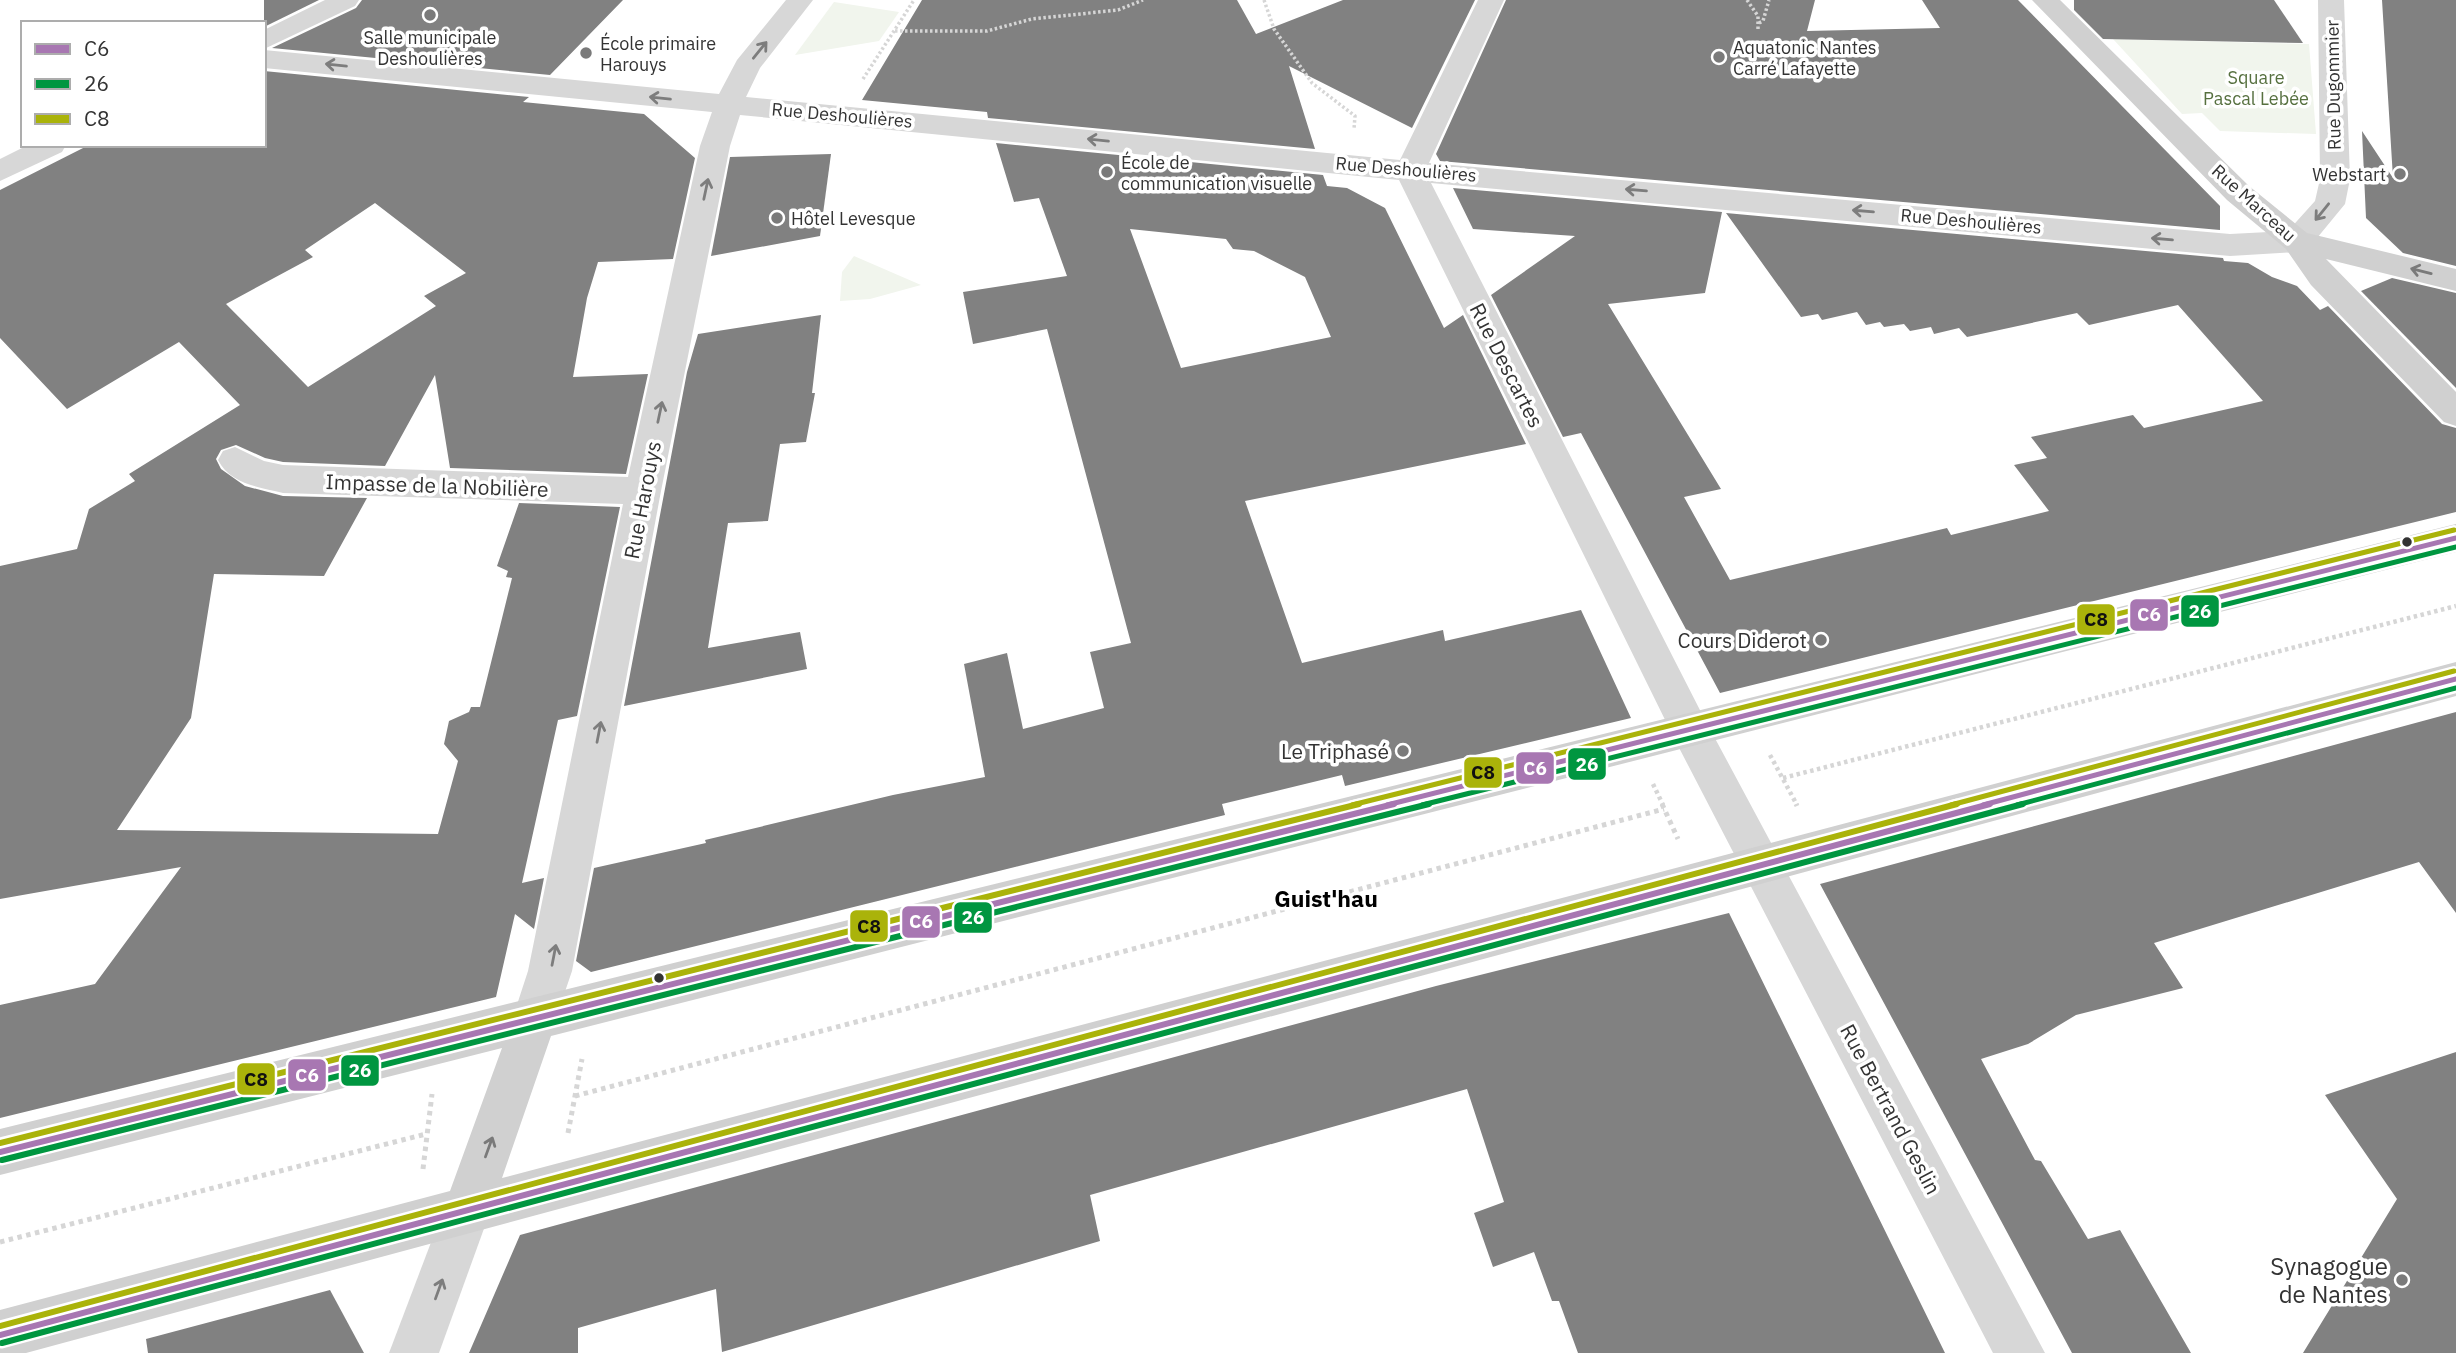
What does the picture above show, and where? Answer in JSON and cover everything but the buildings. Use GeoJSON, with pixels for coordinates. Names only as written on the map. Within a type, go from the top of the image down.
{"type":"FeatureCollection","features":[{"type":"Feature","properties":{"kind":"main road","name":"Rue Marceau"},"geometry":{"type":"LineString","coordinates":[[2045,0],[2238,193],[2297,241],[2322,277],[2456,412]]}},
{"type":"Feature","properties":{"kind":"main road"},"geometry":{"type":"LineString","coordinates":[[2297,241],[2456,280]]}},
{"type":"Feature","properties":{"kind":"main road"},"geometry":{"type":"LineString","coordinates":[[0,1152],[2456,538]]}},
{"type":"Feature","properties":{"kind":"main road"},"geometry":{"type":"LineString","coordinates":[[0,1335],[2456,679]]}},
{"type":"Feature","properties":{"kind":"main road"},"geometry":{"type":"LineString","coordinates":[[466,1212],[534,1020]]}},
{"type":"Feature","properties":{"kind":"street"},"geometry":{"type":"LineString","coordinates":[[266,40],[346,0]]}},
{"type":"Feature","properties":{"kind":"street","name":"Rue Harouys"},"geometry":{"type":"LineString","coordinates":[[534,1020],[553,958],[643,491],[715,146],[728,106],[747,66],[800,0]]}},
{"type":"Feature","properties":{"kind":"street"},"geometry":{"type":"LineString","coordinates":[[1410,171],[1491,0]]}},
{"type":"Feature","properties":{"kind":"street","name":"Rue Dugommier"},"geometry":{"type":"LineString","coordinates":[[2297,241],[2330,204],[2336,180],[2331,0]]}},
{"type":"Feature","properties":{"kind":"street","name":"Rue Deshoulières"},"geometry":{"type":"LineString","coordinates":[[266,59],[1410,171],[2226,245],[2297,241]]}},
{"type":"Feature","properties":{"kind":"street"},"geometry":{"type":"LineString","coordinates":[[0,171],[48,147]]}},
{"type":"Feature","properties":{"kind":"street","name":"Rue Descartes"},"geometry":{"type":"LineString","coordinates":[[1410,171],[1689,728],[1762,865]]}},
{"type":"Feature","properties":{"kind":"street","name":"Impasse de la Nobilière"},"geometry":{"type":"LineString","coordinates":[[235,460],[255,473],[283,479],[643,491]]}},
{"type":"Feature","properties":{"kind":"street","name":"Rue Bertrand Geslin"},"geometry":{"type":"LineString","coordinates":[[1762,865],[2020,1353]]}},
{"type":"Feature","properties":{"kind":"street"},"geometry":{"type":"LineString","coordinates":[[414,1353],[466,1212]]}},
{"type":"Feature","properties":{"kind":"path"},"geometry":{"type":"LineString","coordinates":[[856,88],[914,0]]}},
{"type":"Feature","properties":{"kind":"path"},"geometry":{"type":"LineString","coordinates":[[895,31],[987,31],[1032,19],[1118,10],[1143,0]]}},
{"type":"Feature","properties":{"kind":"path"},"geometry":{"type":"LineString","coordinates":[[1264,0],[1274,29],[1312,83],[1354,116],[1351,165]]}},
{"type":"Feature","properties":{"kind":"path"},"geometry":{"type":"LineString","coordinates":[[1747,0],[1759,23],[1758,30]]}},
{"type":"Feature","properties":{"kind":"path"},"geometry":{"type":"LineString","coordinates":[[1759,23],[1763,21],[1769,0]]}},
{"type":"Feature","properties":{"kind":"path"},"geometry":{"type":"LineString","coordinates":[[1783,778],[2456,606]]}},
{"type":"Feature","properties":{"kind":"path"},"geometry":{"type":"LineString","coordinates":[[1748,714],[1821,848]]}},
{"type":"Feature","properties":{"kind":"path"},"geometry":{"type":"LineString","coordinates":[[1633,742],[1698,882]]}},
{"type":"Feature","properties":{"kind":"path"},"geometry":{"type":"LineString","coordinates":[[575,1096],[1664,809]]}},
{"type":"Feature","properties":{"kind":"path"},"geometry":{"type":"LineString","coordinates":[[557,1188],[592,1004]]}},
{"type":"Feature","properties":{"kind":"path"},"geometry":{"type":"LineString","coordinates":[[410,1227],[421,1191],[433,1082],[434,1044]]}},
{"type":"Feature","properties":{"kind":"path"},"geometry":{"type":"LineString","coordinates":[[0,1242],[426,1134]]}},
{"type":"Feature","properties":{"kind":"green space"},"geometry":{"type":"Polygon","coordinates":[[[834,2],[899,12],[879,41],[795,55],[834,2]]]}},
{"type":"Feature","properties":{"kind":"green space","name":"Square Pascal Lebée"},"geometry":{"type":"Polygon","coordinates":[[[2113,39],[2309,44],[2316,134],[2220,131],[2202,113],[2182,114],[2113,39]]]}},
{"type":"Feature","properties":{"kind":"green space"},"geometry":{"type":"Polygon","coordinates":[[[854,256],[921,285],[870,299],[840,301],[842,272],[854,256]]]}},
{"type":"Feature","properties":{"kind":"transit line","name":"C8"},"geometry":{"type":"LineString","coordinates":[[0,1143],[2454,530]]}},
{"type":"Feature","properties":{"kind":"transit line","name":"C6"},"geometry":{"type":"LineString","coordinates":[[0,1152],[2456,538]]}},
{"type":"Feature","properties":{"kind":"transit line","name":"26"},"geometry":{"type":"LineString","coordinates":[[2,1160],[2456,547]]}},
{"type":"Feature","properties":{"kind":"transit line","name":"C8"},"geometry":{"type":"LineString","coordinates":[[0,1326],[2454,671]]}},
{"type":"Feature","properties":{"kind":"transit line","name":"C6"},"geometry":{"type":"LineString","coordinates":[[0,1335],[2456,679]]}},
{"type":"Feature","properties":{"kind":"transit line","name":"26"},"geometry":{"type":"LineString","coordinates":[[2,1343],[2456,688]]}},
{"type":"Feature","properties":{"kind":"place","name":"Salle municipale Deshoulières"},"geometry":{"type":"Point","coordinates":[430,15]}},
{"type":"Feature","properties":{"kind":"place","name":"École primaire Harouys"},"geometry":{"type":"Point","coordinates":[586,53]}},
{"type":"Feature","properties":{"kind":"place","name":"Aquatonic Nantes Carré Lafayette"},"geometry":{"type":"Point","coordinates":[1719,57]}},
{"type":"Feature","properties":{"kind":"place","name":"École de communication visuelle"},"geometry":{"type":"Point","coordinates":[1107,172]}},
{"type":"Feature","properties":{"kind":"place","name":"Webstart"},"geometry":{"type":"Point","coordinates":[2400,174]}},
{"type":"Feature","properties":{"kind":"place","name":"Hôtel Levesque"},"geometry":{"type":"Point","coordinates":[777,218]}},
{"type":"Feature","properties":{"kind":"place","name":"Cours Diderot"},"geometry":{"type":"Point","coordinates":[1821,640]}},
{"type":"Feature","properties":{"kind":"place","name":"Le Triphasé"},"geometry":{"type":"Point","coordinates":[1403,751]}},
{"type":"Feature","properties":{"kind":"place","name":"Synagogue de Nantes"},"geometry":{"type":"Point","coordinates":[2402,1280]}},
{"type":"Feature","properties":{"kind":"district","name":"Guist'hau"},"geometry":{"type":"Point","coordinates":[1326,898]}}]}
